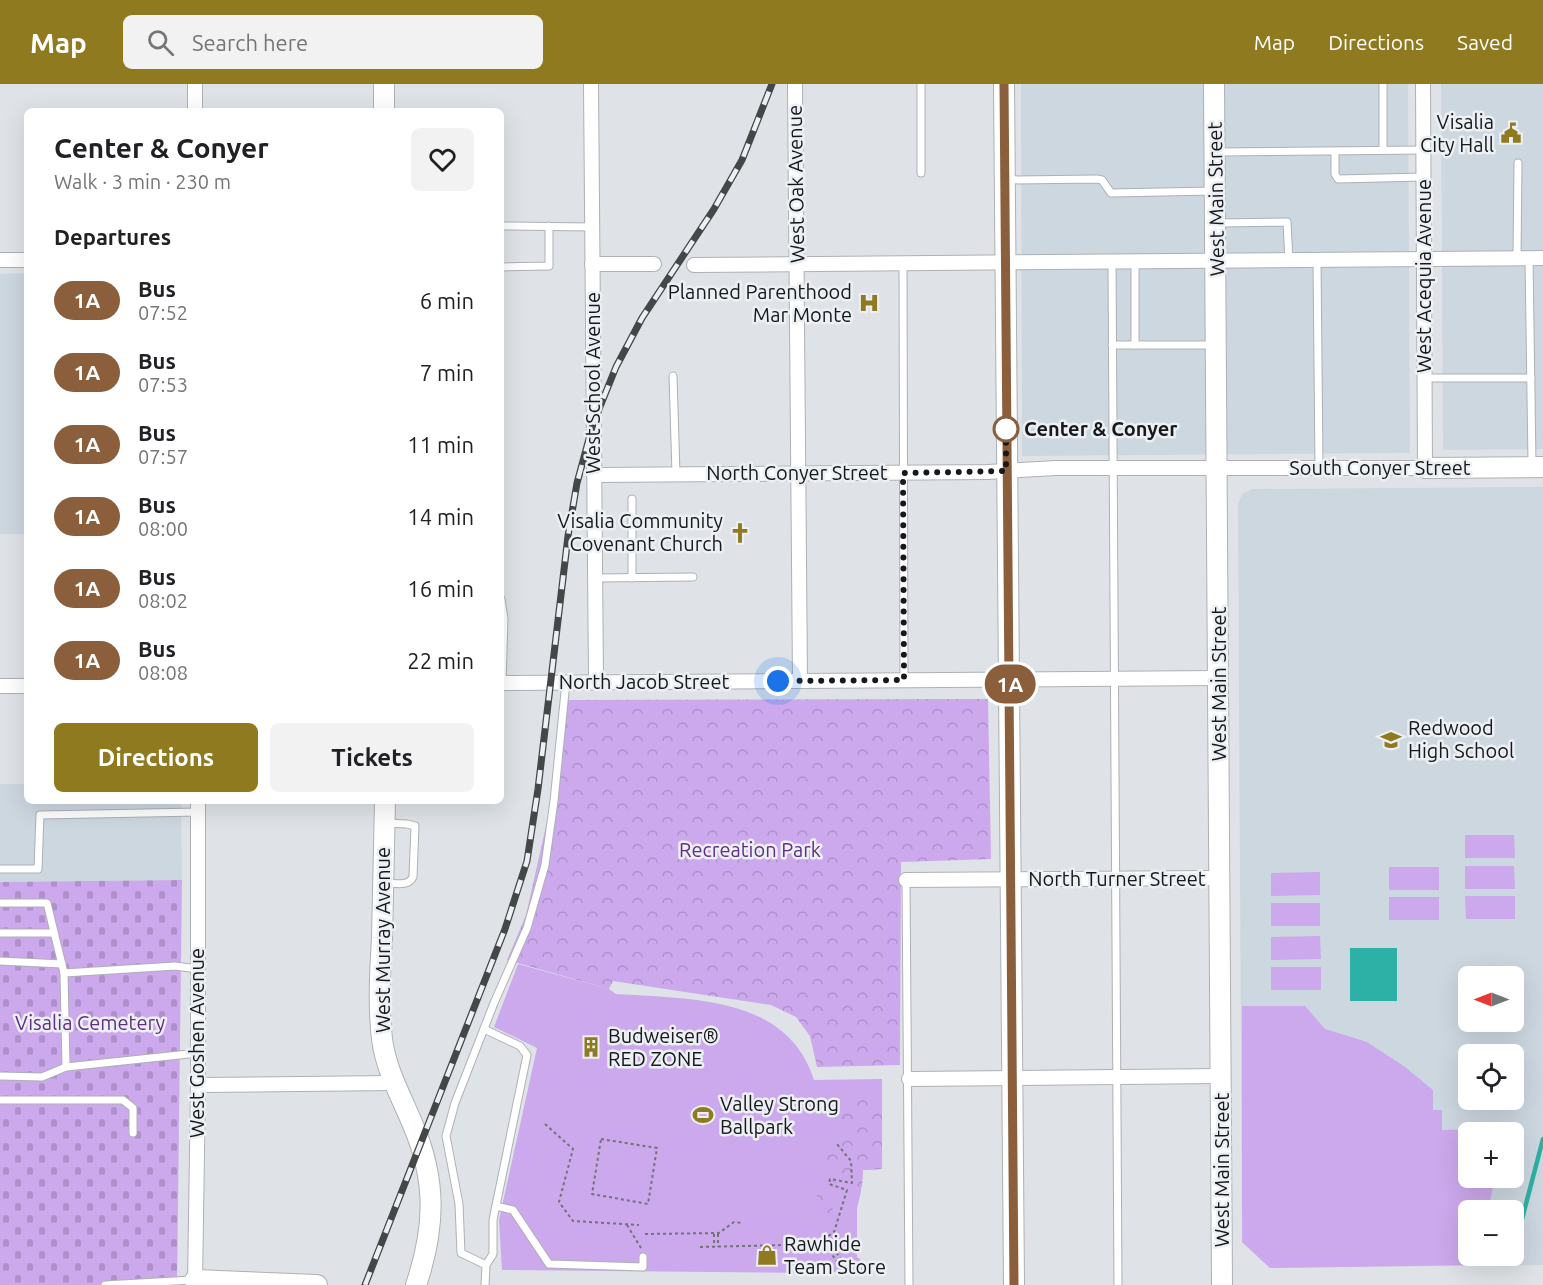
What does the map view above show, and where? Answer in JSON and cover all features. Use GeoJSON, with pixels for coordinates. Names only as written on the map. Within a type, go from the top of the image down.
{"type":"FeatureCollection","features":[{"type":"Feature","properties":{"kind":"street"},"geometry":{"type":"LineString","coordinates":[[195,84],[195,108]]}},
{"type":"Feature","properties":{"kind":"street"},"geometry":{"type":"LineString","coordinates":[[384,84],[384,108]]}},
{"type":"Feature","properties":{"kind":"street","name":"West School Avenue"},"geometry":{"type":"LineString","coordinates":[[591,84],[596,682]]}},
{"type":"Feature","properties":{"kind":"street","name":"West Oak Avenue"},"geometry":{"type":"LineString","coordinates":[[795,84],[800,680]]}},
{"type":"Feature","properties":{"kind":"street"},"geometry":{"type":"LineString","coordinates":[[1004,84],[1014,1285]]}},
{"type":"Feature","properties":{"kind":"street","name":"West Main Street"},"geometry":{"type":"LineString","coordinates":[[1214,84],[1222,1285]]}},
{"type":"Feature","properties":{"kind":"street","name":"West Acequia Avenue"},"geometry":{"type":"LineString","coordinates":[[1423,84],[1425,468]]}},
{"type":"Feature","properties":{"kind":"street"},"geometry":{"type":"LineString","coordinates":[[694,265],[1530,258]]}},
{"type":"Feature","properties":{"kind":"street"},"geometry":{"type":"LineString","coordinates":[[0,260],[24,260]]}},
{"type":"Feature","properties":{"kind":"street"},"geometry":{"type":"LineString","coordinates":[[592,264],[654,264]]}},
{"type":"Feature","properties":{"kind":"street","name":"South Conyer Street"},"geometry":{"type":"LineString","coordinates":[[1217,468],[1537,467]]}},
{"type":"Feature","properties":{"kind":"street","name":"North Conyer Street"},"geometry":{"type":"LineString","coordinates":[[594,475],[903,473],[1056,468],[1217,468]]}},
{"type":"Feature","properties":{"kind":"street","name":"North Jacob Street"},"geometry":{"type":"LineString","coordinates":[[504,683],[1219,678]]}},
{"type":"Feature","properties":{"kind":"street"},"geometry":{"type":"LineString","coordinates":[[0,686],[24,686]]}},
{"type":"Feature","properties":{"kind":"street","name":"West Murray Avenue"},"geometry":{"type":"LineString","coordinates":[[385,804],[380,1023],[393,1083],[414,1127],[429,1176],[432,1197],[430,1237],[416,1285]]}},
{"type":"Feature","properties":{"kind":"street","name":"West Goshen Avenue"},"geometry":{"type":"LineString","coordinates":[[195,1283],[198,807]]}},
{"type":"Feature","properties":{"kind":"street","name":"North Turner Street"},"geometry":{"type":"LineString","coordinates":[[906,880],[1220,878]]}},
{"type":"Feature","properties":{"kind":"street"},"geometry":{"type":"LineString","coordinates":[[909,1079],[1221,1076]]}},
{"type":"Feature","properties":{"kind":"street"},"geometry":{"type":"LineString","coordinates":[[198,1085],[393,1083]]}},
{"type":"Feature","properties":{"kind":"street"},"geometry":{"type":"LineString","coordinates":[[195,1283],[317,1285]]}},
{"type":"Feature","properties":{"kind":"lane"},"geometry":{"type":"LineString","coordinates":[[921,84],[921,173]]}},
{"type":"Feature","properties":{"kind":"lane"},"geometry":{"type":"LineString","coordinates":[[1383,84],[1383,150]]}},
{"type":"Feature","properties":{"kind":"lane"},"geometry":{"type":"LineString","coordinates":[[1215,152],[1424,150]]}},
{"type":"Feature","properties":{"kind":"lane"},"geometry":{"type":"LineString","coordinates":[[1335,152],[1335,174],[1338,179],[1424,177]]}},
{"type":"Feature","properties":{"kind":"lane"},"geometry":{"type":"LineString","coordinates":[[1518,163],[1530,258],[1531,378],[1537,467]]}},
{"type":"Feature","properties":{"kind":"lane"},"geometry":{"type":"LineString","coordinates":[[1005,180],[1097,179],[1102,180],[1111,193],[1215,191]]}},
{"type":"Feature","properties":{"kind":"lane"},"geometry":{"type":"LineString","coordinates":[[1216,223],[1287,222],[1288,261]]}},
{"type":"Feature","properties":{"kind":"lane"},"geometry":{"type":"LineString","coordinates":[[504,226],[592,227]]}},
{"type":"Feature","properties":{"kind":"lane"},"geometry":{"type":"LineString","coordinates":[[504,267],[549,266],[549,226]]}},
{"type":"Feature","properties":{"kind":"lane"},"geometry":{"type":"LineString","coordinates":[[1135,260],[1135,345]]}},
{"type":"Feature","properties":{"kind":"lane"},"geometry":{"type":"LineString","coordinates":[[1112,261],[1118,1285]]}},
{"type":"Feature","properties":{"kind":"lane"},"geometry":{"type":"LineString","coordinates":[[1317,261],[1319,468]]}},
{"type":"Feature","properties":{"kind":"lane"},"geometry":{"type":"LineString","coordinates":[[903,262],[904,680]]}},
{"type":"Feature","properties":{"kind":"lane"},"geometry":{"type":"LineString","coordinates":[[1113,345],[1217,345]]}},
{"type":"Feature","properties":{"kind":"lane"},"geometry":{"type":"LineString","coordinates":[[673,376],[676,474]]}},
{"type":"Feature","properties":{"kind":"lane"},"geometry":{"type":"LineString","coordinates":[[1425,378],[1531,378]]}},
{"type":"Feature","properties":{"kind":"lane"},"geometry":{"type":"LineString","coordinates":[[632,499],[632,578]]}},
{"type":"Feature","properties":{"kind":"lane"},"geometry":{"type":"LineString","coordinates":[[595,578],[693,577]]}},
{"type":"Feature","properties":{"kind":"lane"},"geometry":{"type":"LineString","coordinates":[[486,1265],[461,1252],[459,1204],[446,1136],[455,1103],[527,928],[545,865],[566,682]]}},
{"type":"Feature","properties":{"kind":"lane"},"geometry":{"type":"LineString","coordinates":[[0,869],[38,869],[40,815],[198,807]]}},
{"type":"Feature","properties":{"kind":"lane"},"geometry":{"type":"LineString","coordinates":[[383,883],[411,881],[415,826],[384,823]]}},
{"type":"Feature","properties":{"kind":"lane"},"geometry":{"type":"LineString","coordinates":[[906,880],[909,1285]]}},
{"type":"Feature","properties":{"kind":"lane"},"geometry":{"type":"LineString","coordinates":[[0,903],[47,903],[64,973],[66,1067]]}},
{"type":"Feature","properties":{"kind":"lane"},"geometry":{"type":"LineString","coordinates":[[0,933],[54,933]]}},
{"type":"Feature","properties":{"kind":"lane"},"geometry":{"type":"LineString","coordinates":[[0,961],[62,964]]}},
{"type":"Feature","properties":{"kind":"lane"},"geometry":{"type":"LineString","coordinates":[[64,973],[175,966],[198,969]]}},
{"type":"Feature","properties":{"kind":"lane"},"geometry":{"type":"LineString","coordinates":[[484,1029],[520,1046],[527,1055],[493,1220],[493,1254],[486,1265],[485,1285]]}},
{"type":"Feature","properties":{"kind":"lane"},"geometry":{"type":"LineString","coordinates":[[0,1076],[42,1077],[66,1067],[198,1053]]}},
{"type":"Feature","properties":{"kind":"lane"},"geometry":{"type":"LineString","coordinates":[[0,1100],[123,1100],[133,1108],[133,1133]]}},
{"type":"Feature","properties":{"kind":"lane"},"geometry":{"type":"LineString","coordinates":[[496,1206],[513,1210],[549,1264],[643,1267],[643,1257]]}},
{"type":"Feature","properties":{"kind":"lane"},"geometry":{"type":"LineString","coordinates":[[105,1285],[195,1283]]}},
{"type":"Feature","properties":{"kind":"path"},"geometry":{"type":"LineString","coordinates":[[545,1124],[573,1149],[559,1202],[573,1221],[639,1225]]}},
{"type":"Feature","properties":{"kind":"path"},"geometry":{"type":"LineString","coordinates":[[601,1139],[657,1148],[648,1204],[592,1194],[601,1139]]}},
{"type":"Feature","properties":{"kind":"path"},"geometry":{"type":"LineString","coordinates":[[700,1246],[813,1247],[822,1241],[834,1232],[847,1190],[829,1184],[830,1179],[852,1183],[851,1161],[837,1144]]}},
{"type":"Feature","properties":{"kind":"path"},"geometry":{"type":"LineString","coordinates":[[645,1234],[716,1233],[734,1222],[743,1223]]}},
{"type":"Feature","properties":{"kind":"path"},"geometry":{"type":"LineString","coordinates":[[626,1224],[641,1249],[643,1257]]}},
{"type":"Feature","properties":{"kind":"path"},"geometry":{"type":"LineString","coordinates":[[716,1233],[716,1246]]}},
{"type":"Feature","properties":{"kind":"path"},"geometry":{"type":"LineString","coordinates":[[822,1241],[845,1273],[846,1266],[826,1238]]}},
{"type":"Feature","properties":{"kind":"shaded area"},"geometry":{"type":"Polygon","coordinates":[[[1021,84],[1408,84],[1410,453],[1022,456],[1021,84]]]}},
{"type":"Feature","properties":{"kind":"shaded area"},"geometry":{"type":"Polygon","coordinates":[[[1441,84],[1543,84],[1543,449],[1443,450],[1441,84]]]}},
{"type":"Feature","properties":{"kind":"shaded area"},"geometry":{"type":"Polygon","coordinates":[[[24,273],[24,534],[0,534],[0,274],[24,273]]]}},
{"type":"Feature","properties":{"kind":"shaded area","name":"Redwood High School"},"geometry":{"type":"Polygon","coordinates":[[[1543,487],[1543,1265],[1524,1265],[1524,1200],[1458,1200],[1458,1266],[1270,1268],[1242,1242],[1238,504],[1242,494],[1252,489],[1543,487]]]}},
{"type":"Feature","properties":{"kind":"shaded area"},"geometry":{"type":"Polygon","coordinates":[[[0,784],[24,784],[24,804],[181,804],[182,880],[0,882],[0,784]]]}},
{"type":"Feature","properties":{"kind":"shaded area"},"geometry":{"type":"Polygon","coordinates":[[[1350,948],[1397,948],[1397,1001],[1350,1001],[1350,948]]]}},
{"type":"Feature","properties":{"kind":"green space","name":"Recreation Park"},"geometry":{"type":"Polygon","coordinates":[[[988,699],[991,859],[901,862],[900,1065],[817,1067],[810,1036],[796,1017],[771,1005],[613,981],[609,989],[507,960],[526,915],[548,817],[562,700],[988,699]]]}},
{"type":"Feature","properties":{"kind":"green space"},"geometry":{"type":"Polygon","coordinates":[[[1465,835],[1514,835],[1515,858],[1465,858],[1465,835]]]}},
{"type":"Feature","properties":{"kind":"green space"},"geometry":{"type":"Polygon","coordinates":[[[1465,866],[1514,866],[1515,889],[1465,889],[1465,866]]]}},
{"type":"Feature","properties":{"kind":"green space"},"geometry":{"type":"Polygon","coordinates":[[[1389,867],[1439,867],[1439,890],[1389,890],[1389,867]]]}},
{"type":"Feature","properties":{"kind":"green space"},"geometry":{"type":"Polygon","coordinates":[[[1320,872],[1320,895],[1271,896],[1271,873],[1320,872]]]}},
{"type":"Feature","properties":{"kind":"green space","name":"Visalia Cemetery"},"geometry":{"type":"Polygon","coordinates":[[[182,880],[177,1285],[0,1285],[0,882],[182,880]]]}},
{"type":"Feature","properties":{"kind":"green space"},"geometry":{"type":"Polygon","coordinates":[[[1465,896],[1515,896],[1515,919],[1466,919],[1465,896]]]}},
{"type":"Feature","properties":{"kind":"green space"},"geometry":{"type":"Polygon","coordinates":[[[1389,897],[1439,897],[1439,920],[1389,920],[1389,897]]]}},
{"type":"Feature","properties":{"kind":"green space"},"geometry":{"type":"Polygon","coordinates":[[[1271,903],[1320,903],[1320,926],[1271,926],[1271,903]]]}},
{"type":"Feature","properties":{"kind":"green space"},"geometry":{"type":"Polygon","coordinates":[[[1320,936],[1321,959],[1271,960],[1271,937],[1320,936]]]}},
{"type":"Feature","properties":{"kind":"green space","name":"Valley Strong Ballpark"},"geometry":{"type":"Polygon","coordinates":[[[518,964],[609,989],[616,994],[704,1001],[733,1007],[759,1017],[782,1031],[801,1052],[814,1080],[882,1079],[882,1169],[863,1170],[857,1209],[857,1257],[864,1270],[818,1273],[502,1270],[499,1220],[537,1048],[494,1027],[518,964]]]}},
{"type":"Feature","properties":{"kind":"green space"},"geometry":{"type":"Polygon","coordinates":[[[1271,967],[1321,967],[1321,990],[1271,990],[1271,967]]]}},
{"type":"Feature","properties":{"kind":"green space"},"geometry":{"type":"Polygon","coordinates":[[[1242,1006],[1305,1006],[1325,1029],[1367,1042],[1405,1067],[1433,1090],[1433,1110],[1442,1110],[1442,1130],[1458,1130],[1458,1188],[1493,1188],[1490,1200],[1458,1200],[1458,1265],[1270,1268],[1242,1242],[1242,1006]]]}},
{"type":"Feature","properties":{"kind":"green space"},"geometry":{"type":"Polygon","coordinates":[[[882,1094],[882,1169],[863,1170],[862,1187],[853,1188],[823,1179],[830,1145],[840,1136],[841,1095],[882,1094]]]}},
{"type":"Feature","properties":{"kind":"green space"},"geometry":{"type":"Polygon","coordinates":[[[819,1189],[837,1193],[831,1214],[813,1209],[819,1189]]]}},
{"type":"Feature","properties":{"kind":"waterway"},"geometry":{"type":"LineString","coordinates":[[1524,1211],[1543,1139]]}},
{"type":"Feature","properties":{"kind":"railway"},"geometry":{"type":"LineString","coordinates":[[365,1285],[505,929],[527,861],[538,789],[568,536],[577,483],[593,424],[616,367],[642,318],[714,209],[742,160],[772,84]]}},
{"type":"Feature","properties":{"kind":"bus line","name":"1A"},"geometry":{"type":"LineString","coordinates":[[1004,84],[1014,1285]]}},
{"type":"Feature","properties":{"kind":"place","name":"Visalia City Hall"},"geometry":{"type":"Point","coordinates":[1511,133]}},
{"type":"Feature","properties":{"kind":"place","name":"Planned Parenthood Mar Monte"},"geometry":{"type":"Point","coordinates":[869,303]}},
{"type":"Feature","properties":{"kind":"place","name":"Center & Conyer"},"geometry":{"type":"Point","coordinates":[1006,429]}},
{"type":"Feature","properties":{"kind":"place","name":"Visalia Community Covenant Church"},"geometry":{"type":"Point","coordinates":[740,533]}},
{"type":"Feature","properties":{"kind":"place","name":"Redwood High School"},"geometry":{"type":"Point","coordinates":[1391,740]}},
{"type":"Feature","properties":{"kind":"place","name":"Budweiser® RED ZONE"},"geometry":{"type":"Point","coordinates":[591,1047]}},
{"type":"Feature","properties":{"kind":"place","name":"Valley Strong Ballpark"},"geometry":{"type":"Point","coordinates":[703,1115]}},
{"type":"Feature","properties":{"kind":"place","name":"Rawhide Team Store"},"geometry":{"type":"Point","coordinates":[767,1255]}},
{"type":"Feature","properties":{"kind":"route"},"geometry":{"type":"LineString","coordinates":[[778,681],[904,680],[903,473],[1006,471],[1006,429]]}}]}
